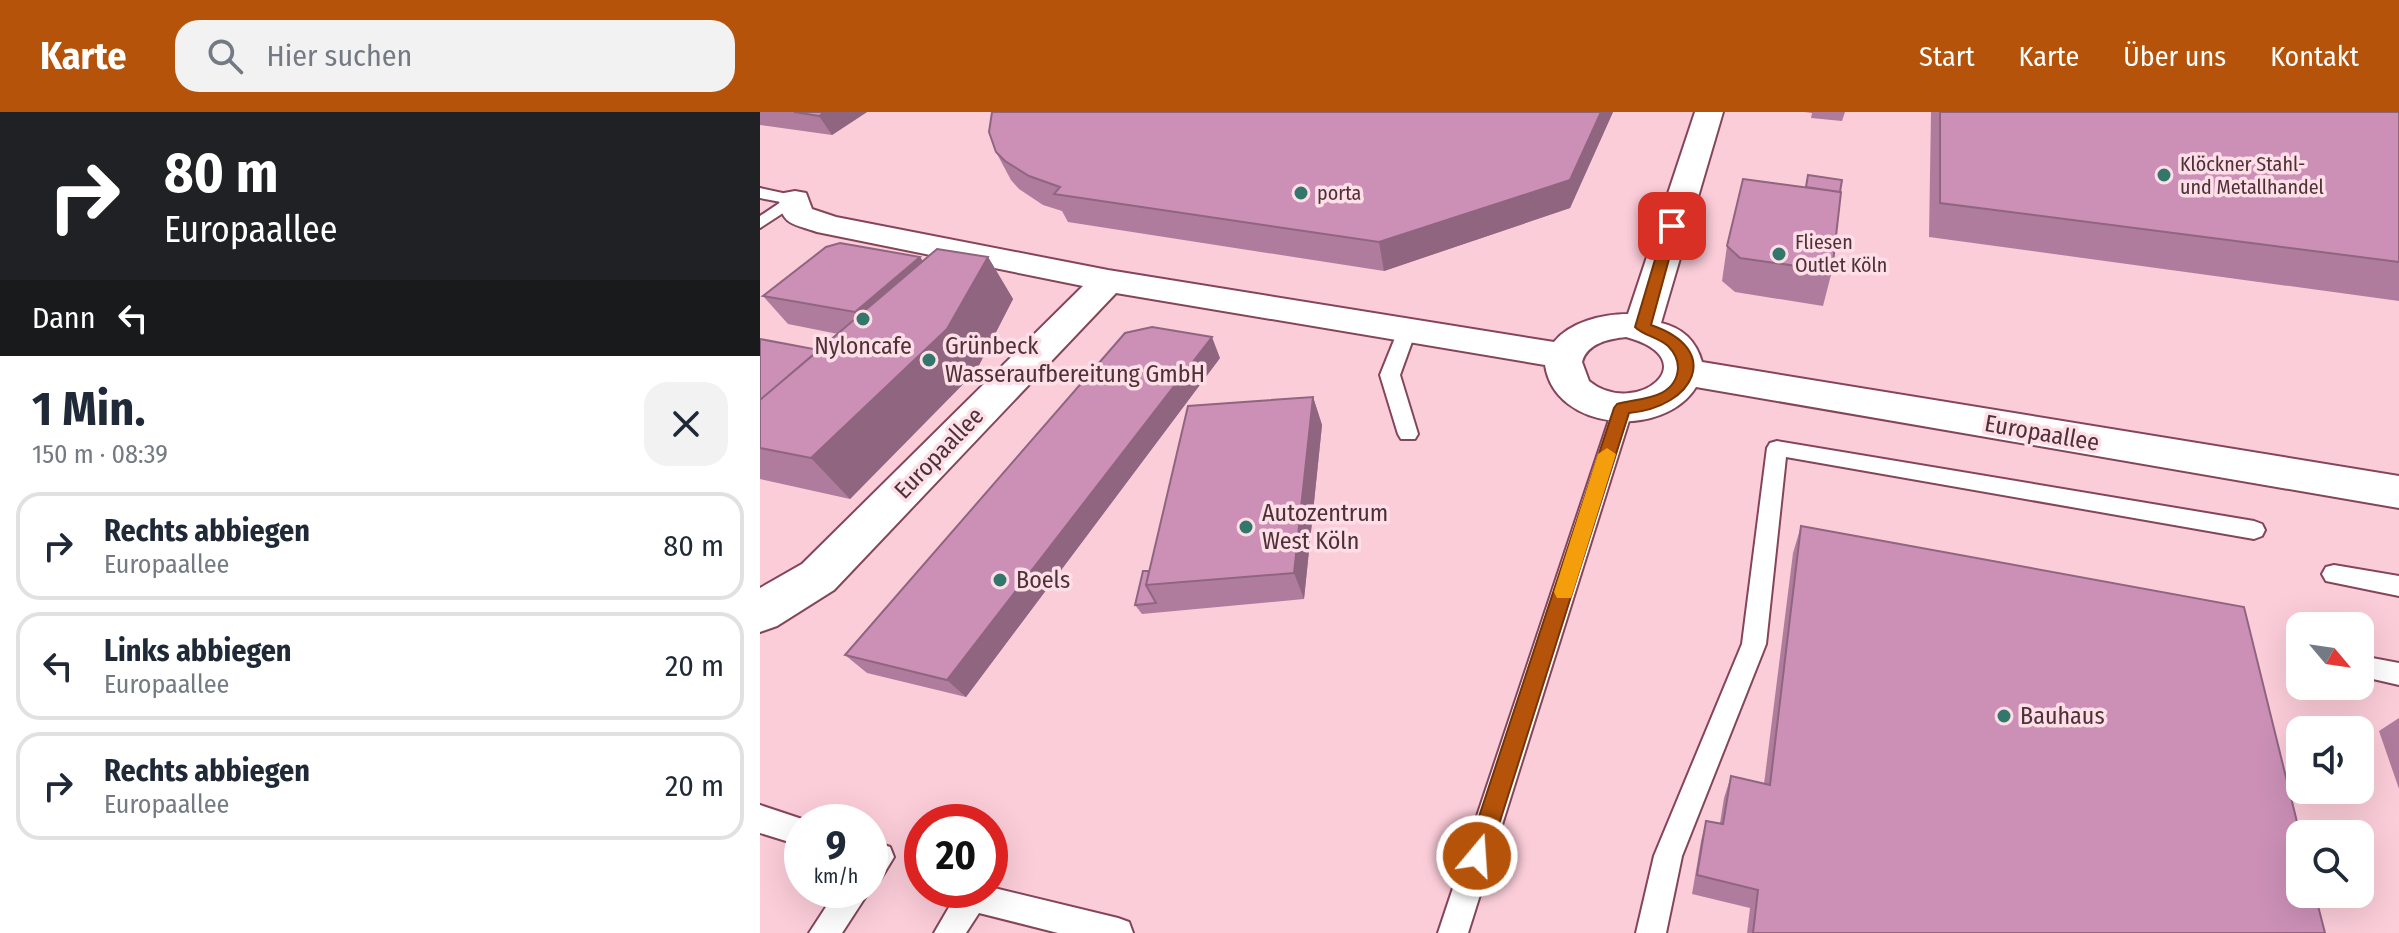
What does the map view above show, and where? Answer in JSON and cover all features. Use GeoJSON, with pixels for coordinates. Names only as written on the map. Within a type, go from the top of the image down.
{"type":"FeatureCollection","features":[{"type":"Feature","properties":{"kind":"street"},"geometry":{"type":"LineString","coordinates":[[1642,327],[1709,112]]}},
{"type":"Feature","properties":{"kind":"street"},"geometry":{"type":"LineString","coordinates":[[795,200],[797,214],[828,225],[1108,281],[1564,356]]}},
{"type":"Feature","properties":{"kind":"street","name":"Europaallee"},"geometry":{"type":"LineString","coordinates":[[760,612],[818,577],[1108,281]]}},
{"type":"Feature","properties":{"kind":"street"},"geometry":{"type":"LineString","coordinates":[[1626,325],[1642,327],[1676,344],[1684,358],[1686,372],[1679,386],[1666,398],[1646,406],[1623,408],[1601,404],[1576,390],[1563,370],[1564,356],[1581,337],[1594,330],[1626,325]]}},
{"type":"Feature","properties":{"kind":"street","name":"Europaallee"},"geometry":{"type":"LineString","coordinates":[[1686,372],[2399,492]]}},
{"type":"Feature","properties":{"kind":"lane"},"geometry":{"type":"LineString","coordinates":[[760,193],[795,200]]}},
{"type":"Feature","properties":{"kind":"lane"},"geometry":{"type":"LineString","coordinates":[[760,223],[795,200]]}},
{"type":"Feature","properties":{"kind":"lane"},"geometry":{"type":"LineString","coordinates":[[1408,328],[1390,375],[1408,434]]}},
{"type":"Feature","properties":{"kind":"lane"},"geometry":{"type":"LineString","coordinates":[[1453,933],[1623,408]]}},
{"type":"Feature","properties":{"kind":"lane"},"geometry":{"type":"LineString","coordinates":[[1651,933],[1668,856],[1754,644],[1777,448],[2254,530]]}},
{"type":"Feature","properties":{"kind":"lane"},"geometry":{"type":"LineString","coordinates":[[2334,574],[2399,586]]}},
{"type":"Feature","properties":{"kind":"lane"},"geometry":{"type":"LineString","coordinates":[[2374,669],[2399,674]]}},
{"type":"Feature","properties":{"kind":"lane"},"geometry":{"type":"LineString","coordinates":[[760,819],[784,826]]}},
{"type":"Feature","properties":{"kind":"lane"},"geometry":{"type":"LineString","coordinates":[[949,933],[972,897],[1118,933]]}},
{"type":"Feature","properties":{"kind":"lane"},"geometry":{"type":"LineString","coordinates":[[824,933],[842,908]]}},
{"type":"Feature","properties":{"kind":"building"},"geometry":{"type":"Polygon","coordinates":[[[794,112],[825,112],[819,116],[794,112]]]}},
{"type":"Feature","properties":{"kind":"building","name":"porta"},"geometry":{"type":"Polygon","coordinates":[[[992,112],[1601,112],[1570,180],[1379,242],[1054,194],[1060,187],[1029,176],[996,152],[989,132],[992,112]]]}},
{"type":"Feature","properties":{"kind":"building","name":"Klöckner Stahl- und Metallhandel"},"geometry":{"type":"Polygon","coordinates":[[[1940,112],[2399,112],[2399,262],[1940,203],[1940,112]]]}},
{"type":"Feature","properties":{"kind":"building"},"geometry":{"type":"Polygon","coordinates":[[[1808,175],[1842,180],[1840,192],[1806,187],[1808,175]]]}},
{"type":"Feature","properties":{"kind":"building"},"geometry":{"type":"Polygon","coordinates":[[[1743,179],[1841,192],[1832,271],[1740,258],[1727,246],[1743,179]]]}},
{"type":"Feature","properties":{"kind":"building"},"geometry":{"type":"Polygon","coordinates":[[[840,243],[920,257],[855,312],[763,296],[826,247],[840,243]]]}},
{"type":"Feature","properties":{"kind":"building"},"geometry":{"type":"Polygon","coordinates":[[[937,249],[988,257],[947,329],[811,458],[760,448],[760,400],[937,249]]]}},
{"type":"Feature","properties":{"kind":"building","name":"Boels"},"geometry":{"type":"Polygon","coordinates":[[[1152,327],[1212,337],[947,680],[845,655],[1125,333],[1152,327]]]}},
{"type":"Feature","properties":{"kind":"building"},"geometry":{"type":"Polygon","coordinates":[[[760,339],[819,350],[760,400],[760,339]]]}},
{"type":"Feature","properties":{"kind":"building","name":"Autozentrum West Köln"},"geometry":{"type":"Polygon","coordinates":[[[1313,397],[1294,573],[1146,585],[1188,406],[1313,397]]]}},
{"type":"Feature","properties":{"kind":"building","name":"Bauhaus"},"geometry":{"type":"Polygon","coordinates":[[[1801,526],[2244,607],[2286,777],[2286,804],[2293,804],[2297,820],[2286,820],[2286,908],[2319,908],[2325,933],[1753,933],[1758,890],[1697,875],[1706,821],[1723,824],[1731,776],[1770,785],[1801,526]]]}},
{"type":"Feature","properties":{"kind":"building"},"geometry":{"type":"Polygon","coordinates":[[[1143,571],[1149,571],[1146,585],[1156,603],[1135,605],[1143,571]]]}},
{"type":"Feature","properties":{"kind":"slow traffic"},"geometry":{"type":"LineString","coordinates":[[1564,592],[1607,454]]}},
{"type":"Feature","properties":{"kind":"place","name":"Klöckner Stahl- und Metallhandel"},"geometry":{"type":"Point","coordinates":[2164,175]}},
{"type":"Feature","properties":{"kind":"place","name":"porta"},"geometry":{"type":"Point","coordinates":[1301,193]}},
{"type":"Feature","properties":{"kind":"place","name":"Fliesen Outlet Köln"},"geometry":{"type":"Point","coordinates":[1779,254]}},
{"type":"Feature","properties":{"kind":"place","name":"Nyloncafe"},"geometry":{"type":"Point","coordinates":[863,319]}},
{"type":"Feature","properties":{"kind":"place","name":"Grünbeck Wasseraufbereitung GmbH"},"geometry":{"type":"Point","coordinates":[929,360]}},
{"type":"Feature","properties":{"kind":"place","name":"Autozentrum West Köln"},"geometry":{"type":"Point","coordinates":[1246,527]}},
{"type":"Feature","properties":{"kind":"place","name":"Boels"},"geometry":{"type":"Point","coordinates":[1000,580]}},
{"type":"Feature","properties":{"kind":"place","name":"Bauhaus"},"geometry":{"type":"Point","coordinates":[2004,716]}},
{"type":"Feature","properties":{"kind":"route"},"geometry":{"type":"LineString","coordinates":[[1477,856],[1623,408],[1646,406],[1666,398],[1679,386],[1686,372],[1684,358],[1676,344],[1642,327],[1672,226]]}}]}
